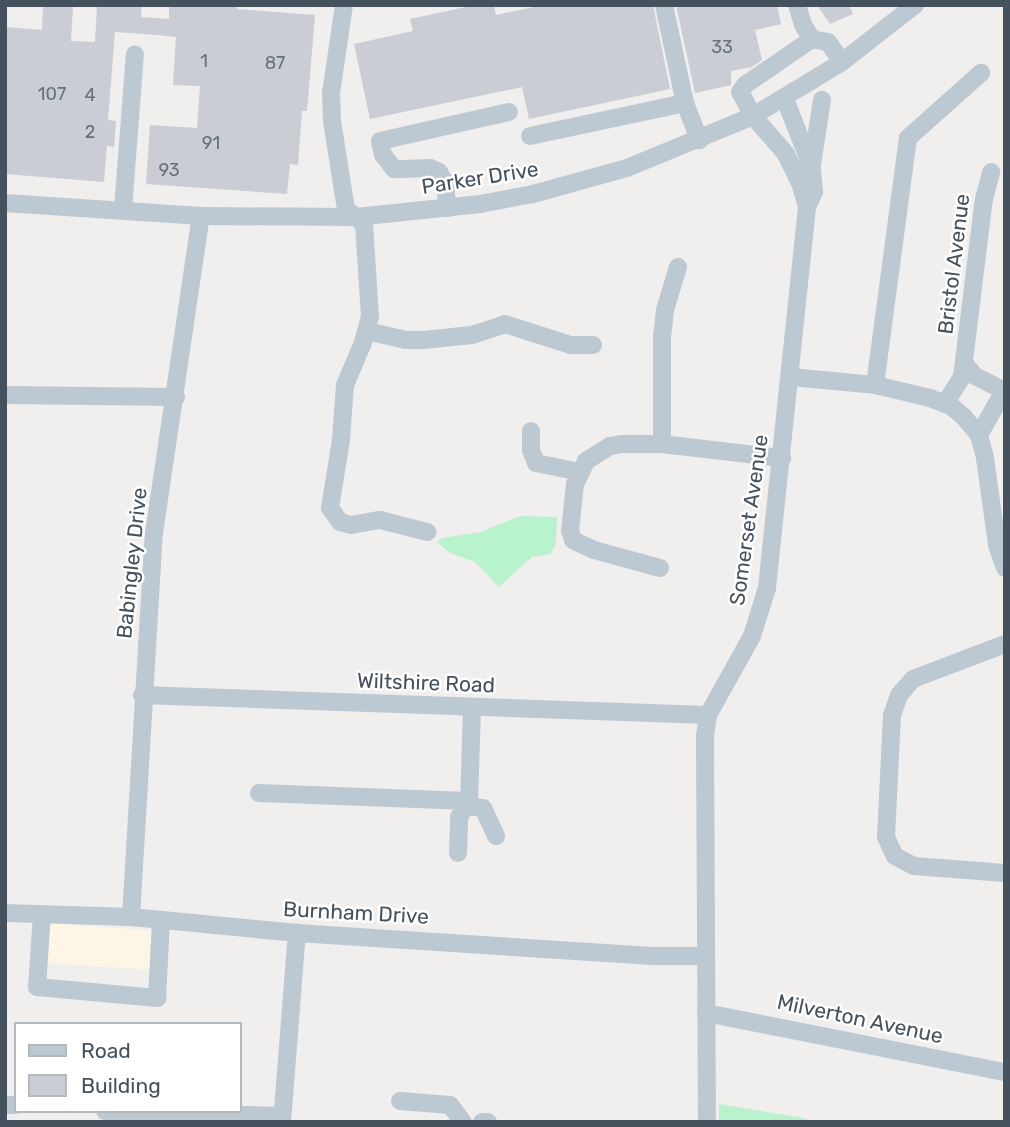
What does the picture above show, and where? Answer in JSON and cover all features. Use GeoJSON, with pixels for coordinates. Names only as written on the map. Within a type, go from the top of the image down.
{"type":"FeatureCollection","features":[{"type":"Feature","properties":{"kind":"street"},"geometry":{"type":"LineString","coordinates":[[344,5],[331,93],[332,121],[346,209],[364,225],[370,316],[367,331],[345,386],[341,440],[330,508],[340,522],[351,525],[380,520],[427,532]]}},
{"type":"Feature","properties":{"kind":"street"},"geometry":{"type":"LineString","coordinates":[[664,5],[685,103],[699,140]]}},
{"type":"Feature","properties":{"kind":"street"},"geometry":{"type":"LineString","coordinates":[[797,5],[811,39]]}},
{"type":"Feature","properties":{"kind":"street","name":"Parker Drive"},"geometry":{"type":"LineString","coordinates":[[5,203],[201,216],[356,217],[493,202],[627,168],[753,116],[842,62],[915,5]]}},
{"type":"Feature","properties":{"kind":"street"},"geometry":{"type":"LineString","coordinates":[[753,116],[740,92],[745,85],[811,39],[828,42],[842,62]]}},
{"type":"Feature","properties":{"kind":"street"},"geometry":{"type":"LineString","coordinates":[[124,209],[135,54]]}},
{"type":"Feature","properties":{"kind":"street"},"geometry":{"type":"LineString","coordinates":[[875,385],[908,138],[981,73]]}},
{"type":"Feature","properties":{"kind":"street","name":"Somerset Avenue"},"geometry":{"type":"LineString","coordinates":[[785,99],[812,168]]}},
{"type":"Feature","properties":{"kind":"street","name":"Somerset Avenue"},"geometry":{"type":"LineString","coordinates":[[707,1122],[704,759],[708,715],[752,636],[762,612],[791,377],[807,207],[814,192],[812,168],[822,100]]}},
{"type":"Feature","properties":{"kind":"street"},"geometry":{"type":"LineString","coordinates":[[530,136],[685,103]]}},
{"type":"Feature","properties":{"kind":"street"},"geometry":{"type":"LineString","coordinates":[[448,208],[444,181],[439,172],[429,168],[394,169],[383,155],[380,141],[509,112]]}},
{"type":"Feature","properties":{"kind":"street","name":"Somerset Avenue"},"geometry":{"type":"LineString","coordinates":[[753,116],[786,154],[800,183],[807,207]]}},
{"type":"Feature","properties":{"kind":"street","name":"Bristol Avenue"},"geometry":{"type":"LineString","coordinates":[[945,404],[962,377],[984,199],[991,172]]}},
{"type":"Feature","properties":{"kind":"street","name":"Babingley Drive"},"geometry":{"type":"LineString","coordinates":[[131,917],[142,695],[155,533],[201,216]]}},
{"type":"Feature","properties":{"kind":"street"},"geometry":{"type":"LineString","coordinates":[[662,444],[662,338],[665,310],[678,267]]}},
{"type":"Feature","properties":{"kind":"street"},"geometry":{"type":"LineString","coordinates":[[367,331],[405,340],[423,340],[472,335],[505,324],[571,345],[593,345]]}},
{"type":"Feature","properties":{"kind":"street","name":"Bristol Avenue"},"geometry":{"type":"LineString","coordinates":[[964,363],[975,376],[1004,389]]}},
{"type":"Feature","properties":{"kind":"street"},"geometry":{"type":"LineString","coordinates":[[791,377],[875,385],[945,404],[964,416],[979,435],[985,458],[997,545],[1005,568]]}},
{"type":"Feature","properties":{"kind":"street"},"geometry":{"type":"LineString","coordinates":[[979,435],[1004,389]]}},
{"type":"Feature","properties":{"kind":"street"},"geometry":{"type":"LineString","coordinates":[[5,395],[176,397]]}},
{"type":"Feature","properties":{"kind":"street"},"geometry":{"type":"LineString","coordinates":[[531,432],[531,450],[536,463],[580,472]]}},
{"type":"Feature","properties":{"kind":"street"},"geometry":{"type":"LineString","coordinates":[[660,568],[594,550],[573,540],[571,516],[580,472],[586,461],[611,446],[662,444],[782,458]]}},
{"type":"Feature","properties":{"kind":"street"},"geometry":{"type":"LineString","coordinates":[[1005,643],[913,679],[899,695],[892,715],[886,837],[895,856],[914,866],[1005,873]]}},
{"type":"Feature","properties":{"kind":"street","name":"Wiltshire Road"},"geometry":{"type":"LineString","coordinates":[[142,695],[708,715]]}},
{"type":"Feature","properties":{"kind":"street"},"geometry":{"type":"LineString","coordinates":[[458,853],[459,812],[469,803],[472,707]]}},
{"type":"Feature","properties":{"kind":"street"},"geometry":{"type":"LineString","coordinates":[[259,793],[469,803],[483,808],[496,836]]}},
{"type":"Feature","properties":{"kind":"street","name":"Burnham Drive"},"geometry":{"type":"LineString","coordinates":[[5,913],[131,917],[297,933],[657,956],[705,956]]}},
{"type":"Feature","properties":{"kind":"street"},"geometry":{"type":"LineString","coordinates":[[42,914],[37,987],[157,998],[161,922]]}},
{"type":"Feature","properties":{"kind":"street"},"geometry":{"type":"LineString","coordinates":[[148,1113],[282,1119],[297,933]]}},
{"type":"Feature","properties":{"kind":"street","name":"Milverton Avenue"},"geometry":{"type":"LineString","coordinates":[[706,1013],[1005,1073]]}},
{"type":"Feature","properties":{"kind":"street"},"geometry":{"type":"LineString","coordinates":[[400,1101],[450,1105],[463,1122]]}},
{"type":"Feature","properties":{"kind":"street"},"geometry":{"type":"LineString","coordinates":[[482,1122],[488,1122]]}},
{"type":"Feature","properties":{"kind":"shaded area"},"geometry":{"type":"Polygon","coordinates":[[[45,923],[157,931],[154,970],[44,963],[45,923]]]}},
{"type":"Feature","properties":{"kind":"green space"},"geometry":{"type":"Polygon","coordinates":[[[520,516],[557,517],[556,543],[551,554],[532,557],[499,587],[475,562],[450,553],[437,542],[442,538],[481,532],[520,516]]]}},
{"type":"Feature","properties":{"kind":"green space"},"geometry":{"type":"Polygon","coordinates":[[[719,1104],[803,1118],[814,1122],[719,1122],[719,1104]]]}},
{"type":"Feature","properties":{"kind":"building"},"geometry":{"type":"Polygon","coordinates":[[[43,5],[73,6],[71,41],[95,42],[97,5],[142,5],[141,17],[169,19],[169,5],[237,5],[237,9],[315,15],[307,111],[302,111],[298,165],[290,164],[287,194],[146,184],[150,125],[197,128],[200,86],[173,85],[176,37],[115,32],[108,120],[116,121],[114,147],[107,146],[104,182],[5,174],[5,27],[42,30],[43,5]]]}},
{"type":"Feature","properties":{"kind":"building"},"geometry":{"type":"Polygon","coordinates":[[[475,5],[494,5],[496,15],[543,5],[653,5],[670,89],[529,119],[522,87],[370,119],[354,44],[413,31],[410,19],[475,5]]]}},
{"type":"Feature","properties":{"kind":"building"},"geometry":{"type":"Polygon","coordinates":[[[676,5],[777,5],[781,24],[755,30],[762,60],[752,67],[731,71],[731,85],[695,93],[676,5]]]}},
{"type":"Feature","properties":{"kind":"building"},"geometry":{"type":"Polygon","coordinates":[[[817,5],[849,5],[853,14],[830,24],[817,5]]]}}]}
